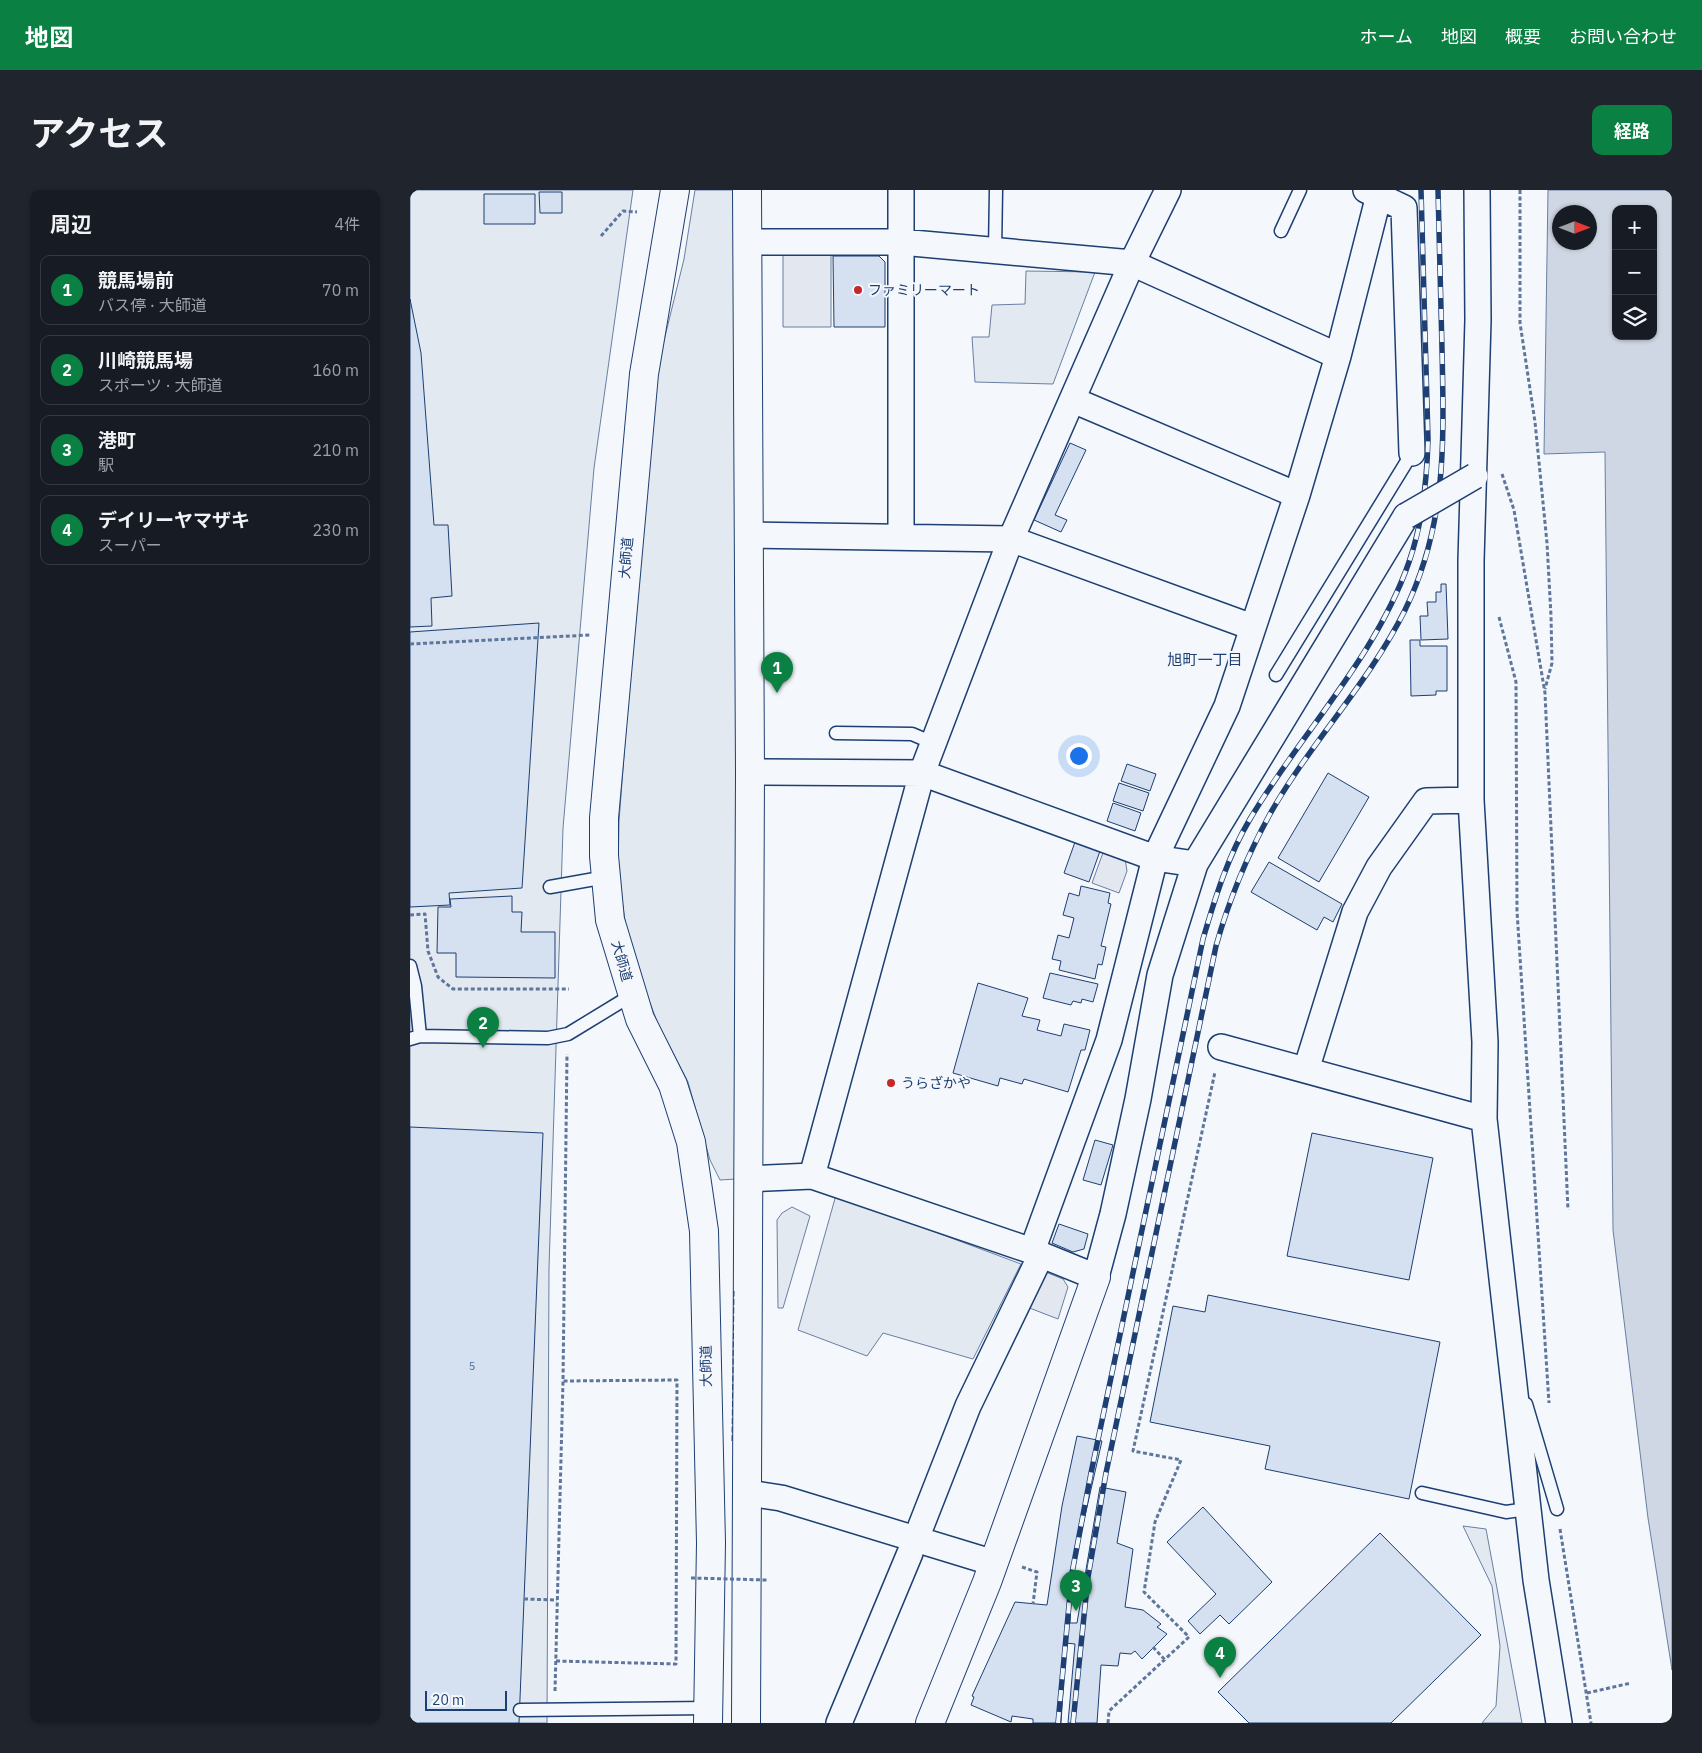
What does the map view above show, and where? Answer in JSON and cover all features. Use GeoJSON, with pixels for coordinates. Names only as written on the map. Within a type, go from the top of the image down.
{"type":"FeatureCollection","features":[{"type":"Feature","properties":{"kind":"main road","name":"大師道"},"geometry":{"type":"LineString","coordinates":[[675,190],[645,364],[604,818],[610,920],[640,1019],[673,1085],[691,1142],[704,1231],[711,1553],[709,1716]]}},
{"type":"Feature","properties":{"kind":"main road"},"geometry":{"type":"LineString","coordinates":[[746,1723],[750,772],[747,190]]}},
{"type":"Feature","properties":{"kind":"main road"},"geometry":{"type":"LineString","coordinates":[[930,1723],[994,1562],[1096,1277]]}},
{"type":"Feature","properties":{"kind":"street"},"geometry":{"type":"LineString","coordinates":[[900,190],[901,536]]}},
{"type":"Feature","properties":{"kind":"street"},"geometry":{"type":"LineString","coordinates":[[812,1176],[922,773],[1011,539],[1132,263],[1168,190]]}},
{"type":"Feature","properties":{"kind":"street"},"geometry":{"type":"LineString","coordinates":[[1478,190],[1475,476],[1471,561],[1471,800],[1485,1042],[1484,1119],[1527,1509],[1536,1580],[1559,1723]]}},
{"type":"Feature","properties":{"kind":"street"},"geometry":{"type":"LineString","coordinates":[[921,1526],[968,1406],[1036,1253],[1109,1040],[1155,858],[1219,723],[1297,495],[1338,356],[1372,193],[1404,208],[1406,220],[1412,453]]}},
{"type":"Feature","properties":{"kind":"street"},"geometry":{"type":"LineString","coordinates":[[747,242],[901,242],[1132,263],[1338,356]]}},
{"type":"Feature","properties":{"kind":"street"},"geometry":{"type":"LineString","coordinates":[[1073,400],[1297,495]]}},
{"type":"Feature","properties":{"kind":"street"},"geometry":{"type":"LineString","coordinates":[[748,1179],[812,1176],[1036,1253],[1096,1277],[1114,1214],[1138,1099],[1160,975],[1195,864],[1406,516],[1475,476]]}},
{"type":"Feature","properties":{"kind":"street"},"geometry":{"type":"LineString","coordinates":[[749,535],[1011,539],[1252,627]]}},
{"type":"Feature","properties":{"kind":"street"},"geometry":{"type":"LineString","coordinates":[[750,772],[922,773],[1155,858],[1195,864]]}},
{"type":"Feature","properties":{"kind":"street"},"geometry":{"type":"LineString","coordinates":[[1306,1070],[1355,912],[1379,867],[1426,801],[1471,800]]}},
{"type":"Feature","properties":{"kind":"street"},"geometry":{"type":"LineString","coordinates":[[1221,1047],[1484,1119]]}},
{"type":"Feature","properties":{"kind":"street"},"geometry":{"type":"LineString","coordinates":[[748,1493],[781,1498],[994,1562]]}},
{"type":"Feature","properties":{"kind":"street"},"geometry":{"type":"LineString","coordinates":[[838,1723],[910,1553]]}},
{"type":"Feature","properties":{"kind":"lane"},"geometry":{"type":"LineString","coordinates":[[995,251],[996,190]]}},
{"type":"Feature","properties":{"kind":"lane"},"geometry":{"type":"LineString","coordinates":[[1281,231],[1300,190]]}},
{"type":"Feature","properties":{"kind":"lane"},"geometry":{"type":"LineString","coordinates":[[1276,675],[1412,453]]}},
{"type":"Feature","properties":{"kind":"lane"},"geometry":{"type":"LineString","coordinates":[[836,733],[912,734],[933,743]]}},
{"type":"Feature","properties":{"kind":"lane"},"geometry":{"type":"LineString","coordinates":[[550,887],[606,877]]}},
{"type":"Feature","properties":{"kind":"lane"},"geometry":{"type":"LineString","coordinates":[[410,966],[415,986],[415,1037],[548,1038],[568,1034],[632,995]]}},
{"type":"Feature","properties":{"kind":"lane"},"geometry":{"type":"LineString","coordinates":[[1507,1340],[1557,1509]]}},
{"type":"Feature","properties":{"kind":"lane"},"geometry":{"type":"LineString","coordinates":[[1422,1493],[1506,1512],[1527,1509]]}},
{"type":"Feature","properties":{"kind":"lane"},"geometry":{"type":"LineString","coordinates":[[520,1710],[554,1709],[709,1716]]}},
{"type":"Feature","properties":{"kind":"path"},"geometry":{"type":"LineString","coordinates":[[1520,190],[1520,322],[1535,422],[1547,543],[1551,616],[1552,663],[1545,693]]}},
{"type":"Feature","properties":{"kind":"path"},"geometry":{"type":"LineString","coordinates":[[601,236],[623,211],[637,212]]}},
{"type":"Feature","properties":{"kind":"path"},"geometry":{"type":"LineString","coordinates":[[1500,466],[1514,510],[1545,693],[1568,1210]]}},
{"type":"Feature","properties":{"kind":"path"},"geometry":{"type":"LineString","coordinates":[[1497,609],[1516,682],[1517,912],[1549,1412]]}},
{"type":"Feature","properties":{"kind":"path"},"geometry":{"type":"LineString","coordinates":[[410,644],[590,635]]}},
{"type":"Feature","properties":{"kind":"path"},"geometry":{"type":"LineString","coordinates":[[410,915],[426,914],[428,952],[438,977],[453,989],[569,989]]}},
{"type":"Feature","properties":{"kind":"path"},"geometry":{"type":"LineString","coordinates":[[554,1709],[563,1381],[568,1034]]}},
{"type":"Feature","properties":{"kind":"path"},"geometry":{"type":"LineString","coordinates":[[1108,1723],[1109,1711],[1189,1637],[1144,1592],[1155,1522],[1181,1460],[1133,1451],[1221,1047]]}},
{"type":"Feature","properties":{"kind":"path"},"geometry":{"type":"LineString","coordinates":[[556,1661],[676,1664],[677,1380],[563,1381]]}},
{"type":"Feature","properties":{"kind":"path"},"geometry":{"type":"LineString","coordinates":[[1557,1509],[1591,1723]]}},
{"type":"Feature","properties":{"kind":"path"},"geometry":{"type":"LineString","coordinates":[[1020,1566],[1037,1572],[1033,1604]]}},
{"type":"Feature","properties":{"kind":"path"},"geometry":{"type":"LineString","coordinates":[[691,1578],[767,1580]]}},
{"type":"Feature","properties":{"kind":"path"},"geometry":{"type":"LineString","coordinates":[[524,1599],[557,1600]]}},
{"type":"Feature","properties":{"kind":"path"},"geometry":{"type":"LineString","coordinates":[[1153,1647],[1165,1660]]}},
{"type":"Feature","properties":{"kind":"path"},"geometry":{"type":"LineString","coordinates":[[1587,1693],[1631,1683]]}},
{"type":"Feature","properties":{"kind":"shaded area"},"geometry":{"type":"Polygon","coordinates":[[[410,190],[633,190],[594,468],[563,828],[549,1268],[547,1723],[410,1723],[410,190]]]}},
{"type":"Feature","properties":{"kind":"shaded area"},"geometry":{"type":"Polygon","coordinates":[[[695,190],[737,190],[736,1179],[720,1180],[710,1160],[688,1082],[658,1024],[639,974],[626,928],[618,873],[619,822],[633,635],[659,361],[684,259],[695,190]]]}},
{"type":"Feature","properties":{"kind":"shaded area"},"geometry":{"type":"Polygon","coordinates":[[[1548,190],[1672,190],[1672,1670],[1648,1518],[1613,1230],[1605,452],[1544,454],[1548,190]]]}},
{"type":"Feature","properties":{"kind":"shaded area"},"geometry":{"type":"Polygon","coordinates":[[[783,253],[831,253],[831,327],[783,327],[783,253]]]}},
{"type":"Feature","properties":{"kind":"shaded area"},"geometry":{"type":"Polygon","coordinates":[[[1026,271],[1095,272],[1053,384],[975,382],[972,337],[989,337],[992,305],[1025,304],[1026,271]]]}},
{"type":"Feature","properties":{"kind":"shaded area"},"geometry":{"type":"Polygon","coordinates":[[[1104,850],[1125,858],[1127,871],[1119,893],[1092,883],[1104,850]]]}},
{"type":"Feature","properties":{"kind":"shaded area"},"geometry":{"type":"Polygon","coordinates":[[[836,1195],[1021,1264],[973,1359],[883,1333],[867,1356],[798,1330],[836,1195]]]}},
{"type":"Feature","properties":{"kind":"shaded area"},"geometry":{"type":"Polygon","coordinates":[[[792,1207],[810,1216],[783,1308],[778,1308],[777,1220],[782,1213],[792,1207]]]}},
{"type":"Feature","properties":{"kind":"shaded area"},"geometry":{"type":"Polygon","coordinates":[[[1043,1271],[1063,1279],[1068,1287],[1058,1319],[1027,1307],[1043,1271]]]}},
{"type":"Feature","properties":{"kind":"shaded area"},"geometry":{"type":"Polygon","coordinates":[[[1463,1526],[1486,1529],[1522,1723],[1482,1723],[1496,1706],[1500,1646],[1492,1586],[1463,1526]]]}},
{"type":"Feature","properties":{"kind":"building"},"geometry":{"type":"Polygon","coordinates":[[[539,192],[562,192],[562,213],[540,213],[539,192]]]}},
{"type":"Feature","properties":{"kind":"building"},"geometry":{"type":"Polygon","coordinates":[[[484,194],[535,194],[535,224],[484,224],[484,194]]]}},
{"type":"Feature","properties":{"kind":"building"},"geometry":{"type":"Polygon","coordinates":[[[833,256],[879,256],[885,262],[885,327],[834,327],[833,256]]]}},
{"type":"Feature","properties":{"kind":"building"},"geometry":{"type":"Polygon","coordinates":[[[410,299],[421,353],[434,525],[448,525],[452,596],[431,598],[432,626],[410,627],[410,299]]]}},
{"type":"Feature","properties":{"kind":"building"},"geometry":{"type":"Polygon","coordinates":[[[1070,443],[1086,450],[1055,515],[1067,520],[1061,532],[1034,520],[1070,443]]]}},
{"type":"Feature","properties":{"kind":"building"},"geometry":{"type":"Polygon","coordinates":[[[1441,584],[1446,584],[1448,639],[1421,640],[1420,616],[1428,616],[1427,602],[1436,602],[1436,592],[1441,592],[1441,584]]]}},
{"type":"Feature","properties":{"kind":"building"},"geometry":{"type":"Polygon","coordinates":[[[539,623],[522,888],[449,893],[450,905],[410,907],[410,632],[539,623]]]}},
{"type":"Feature","properties":{"kind":"building"},"geometry":{"type":"Polygon","coordinates":[[[1410,640],[1420,640],[1420,646],[1447,646],[1447,691],[1436,691],[1436,695],[1411,696],[1410,640]]]}},
{"type":"Feature","properties":{"kind":"building"},"geometry":{"type":"Polygon","coordinates":[[[1127,764],[1156,774],[1150,791],[1121,781],[1127,764]]]}},
{"type":"Feature","properties":{"kind":"building"},"geometry":{"type":"Polygon","coordinates":[[[1328,773],[1369,797],[1319,882],[1278,858],[1328,773]]]}},
{"type":"Feature","properties":{"kind":"building"},"geometry":{"type":"Polygon","coordinates":[[[1119,783],[1149,793],[1143,811],[1113,801],[1119,783]]]}},
{"type":"Feature","properties":{"kind":"building"},"geometry":{"type":"Polygon","coordinates":[[[1113,803],[1141,813],[1135,831],[1107,821],[1113,803]]]}},
{"type":"Feature","properties":{"kind":"building"},"geometry":{"type":"Polygon","coordinates":[[[1075,842],[1100,851],[1089,882],[1064,873],[1075,842]]]}},
{"type":"Feature","properties":{"kind":"building"},"geometry":{"type":"Polygon","coordinates":[[[1269,862],[1342,904],[1333,922],[1324,917],[1317,930],[1251,892],[1269,862]]]}},
{"type":"Feature","properties":{"kind":"building"},"geometry":{"type":"Polygon","coordinates":[[[1081,886],[1110,893],[1108,903],[1111,904],[1101,946],[1106,947],[1102,965],[1098,964],[1095,979],[1059,970],[1061,961],[1052,959],[1058,935],[1069,938],[1074,918],[1063,915],[1069,893],[1079,896],[1081,886]]]}},
{"type":"Feature","properties":{"kind":"building"},"geometry":{"type":"Polygon","coordinates":[[[512,896],[512,912],[522,912],[521,932],[555,932],[555,978],[456,977],[456,953],[437,953],[438,907],[451,907],[450,899],[512,896]]]}},
{"type":"Feature","properties":{"kind":"building"},"geometry":{"type":"Polygon","coordinates":[[[1050,973],[1098,984],[1093,1002],[1082,999],[1081,1003],[1073,1001],[1071,1005],[1043,998],[1050,973]]]}},
{"type":"Feature","properties":{"kind":"building"},"geometry":{"type":"Polygon","coordinates":[[[978,983],[1028,998],[1022,1016],[1040,1020],[1037,1030],[1061,1036],[1064,1024],[1090,1030],[1085,1050],[1081,1050],[1068,1092],[1024,1079],[1022,1084],[1000,1078],[998,1086],[953,1073],[978,983]]]}},
{"type":"Feature","properties":{"kind":"building"},"geometry":{"type":"Polygon","coordinates":[[[410,1127],[543,1133],[519,1723],[410,1723],[410,1127]]]}},
{"type":"Feature","properties":{"kind":"building"},"geometry":{"type":"Polygon","coordinates":[[[1312,1133],[1433,1158],[1409,1280],[1287,1256],[1312,1133]]]}},
{"type":"Feature","properties":{"kind":"building"},"geometry":{"type":"Polygon","coordinates":[[[1095,1140],[1113,1145],[1101,1185],[1083,1180],[1095,1140]]]}},
{"type":"Feature","properties":{"kind":"building"},"geometry":{"type":"Polygon","coordinates":[[[1059,1224],[1088,1234],[1084,1249],[1073,1252],[1052,1243],[1059,1224]]]}},
{"type":"Feature","properties":{"kind":"building"},"geometry":{"type":"Polygon","coordinates":[[[1208,1295],[1440,1342],[1409,1499],[1265,1469],[1270,1446],[1150,1422],[1173,1306],[1205,1312],[1208,1295]]]}},
{"type":"Feature","properties":{"kind":"building"},"geometry":{"type":"Polygon","coordinates":[[[1077,1436],[1102,1441],[1072,1573],[1070,1623],[1077,1623],[1100,1487],[1126,1492],[1117,1543],[1133,1549],[1125,1607],[1143,1610],[1161,1624],[1157,1627],[1167,1634],[1142,1659],[1135,1651],[1131,1654],[1120,1653],[1118,1666],[1101,1665],[1097,1723],[1068,1723],[1075,1644],[1066,1643],[1061,1723],[1033,1723],[1033,1719],[1012,1716],[1011,1722],[971,1705],[974,1697],[972,1696],[1015,1602],[1047,1605],[1062,1506],[1077,1436]]]}},
{"type":"Feature","properties":{"kind":"building"},"geometry":{"type":"Polygon","coordinates":[[[1203,1507],[1272,1582],[1229,1624],[1220,1615],[1200,1634],[1188,1621],[1216,1594],[1167,1542],[1203,1507]]]}},
{"type":"Feature","properties":{"kind":"building"},"geometry":{"type":"Polygon","coordinates":[[[1380,1533],[1481,1635],[1391,1723],[1249,1723],[1218,1692],[1380,1533]]]}},
{"type":"Feature","properties":{"kind":"railway"},"geometry":{"type":"LineString","coordinates":[[1058,1723],[1072,1573],[1091,1473],[1203,939],[1223,877],[1242,833],[1270,787],[1358,662],[1377,630],[1395,597],[1409,562],[1418,532],[1427,470],[1428,439],[1421,190]]}},
{"type":"Feature","properties":{"kind":"railway"},"geometry":{"type":"LineString","coordinates":[[1073,1723],[1088,1577],[1106,1473],[1221,929],[1246,862],[1270,814],[1303,762],[1357,688],[1391,637],[1419,578],[1429,546],[1440,482],[1443,417],[1438,190]]}},
{"type":"Feature","properties":{"kind":"fence"},"geometry":{"type":"LineString","coordinates":[[732,1441],[734,1291]]}},
{"type":"Feature","properties":{"kind":"place","name":"ファミリーマート"},"geometry":{"type":"Point","coordinates":[858,290]}},
{"type":"Feature","properties":{"kind":"place","name":"競馬場前"},"geometry":{"type":"Point","coordinates":[777,693]}},
{"type":"Feature","properties":{"kind":"place","name":"川崎競馬場"},"geometry":{"type":"Point","coordinates":[483,1048]}},
{"type":"Feature","properties":{"kind":"place","name":"うらざかや"},"geometry":{"type":"Point","coordinates":[891,1083]}},
{"type":"Feature","properties":{"kind":"place","name":"港町"},"geometry":{"type":"Point","coordinates":[1076,1611]}},
{"type":"Feature","properties":{"kind":"place","name":"デイリーヤマザキ"},"geometry":{"type":"Point","coordinates":[1220,1678]}},
{"type":"Feature","properties":{"kind":"district","name":"旭町一丁目"},"geometry":{"type":"Point","coordinates":[1205,660]}}]}
